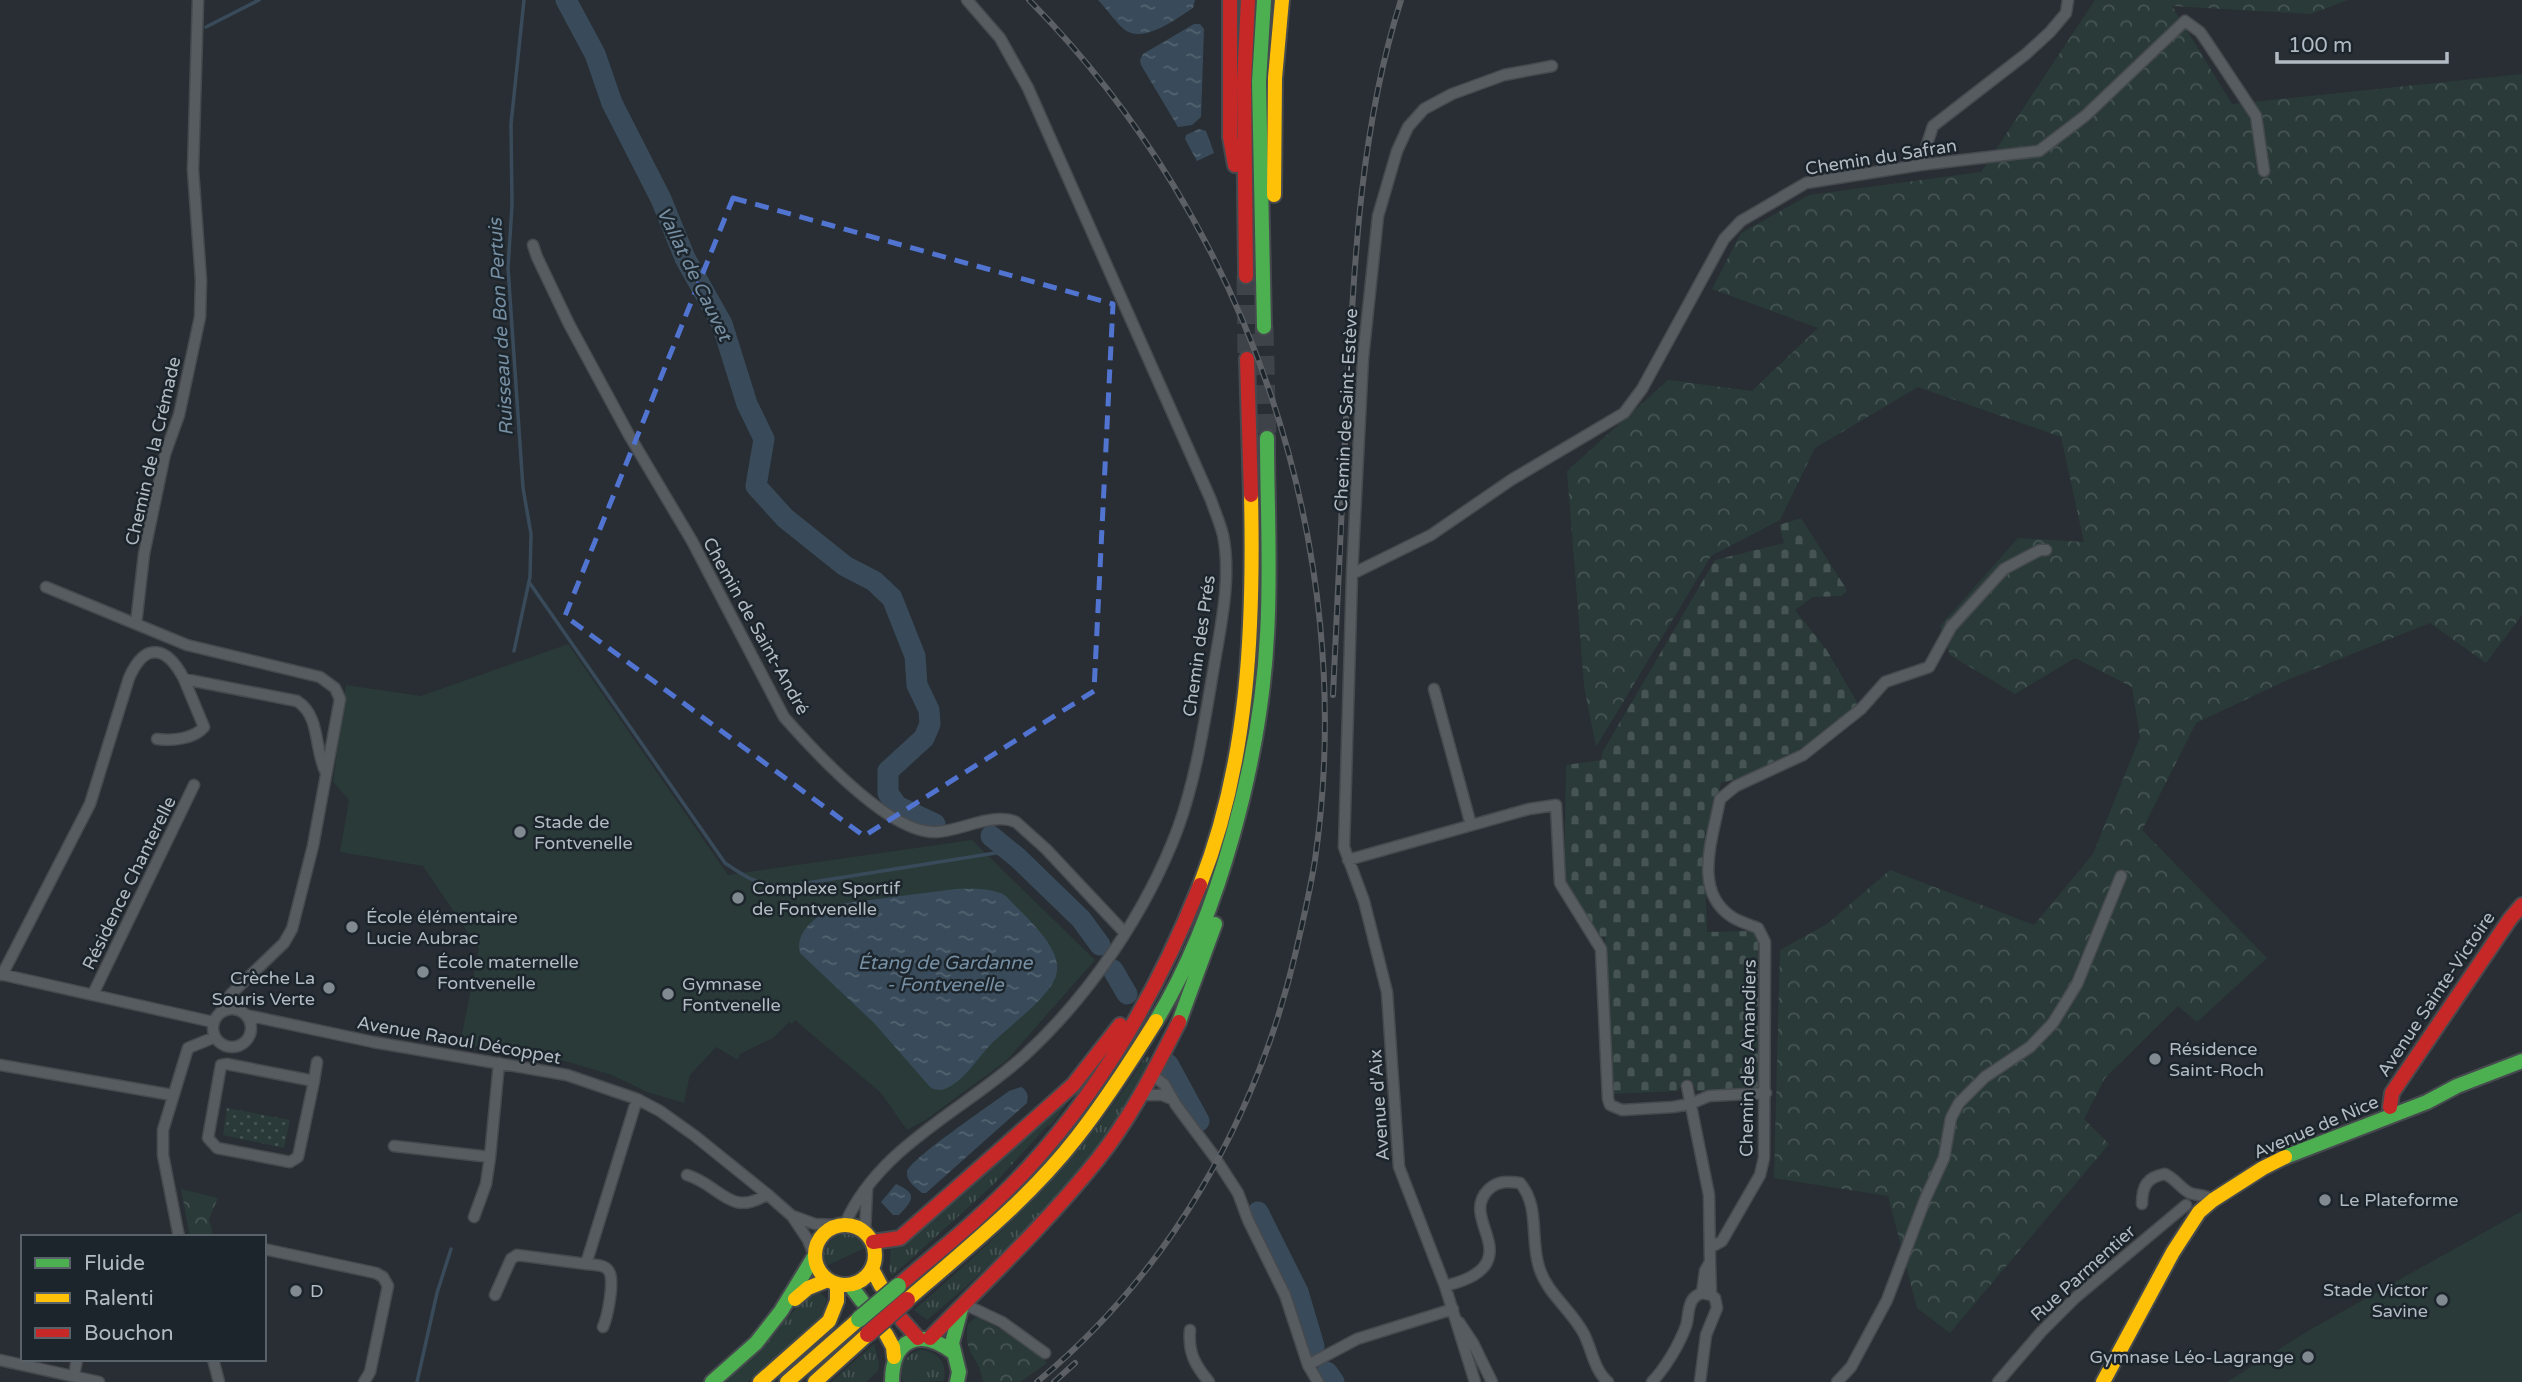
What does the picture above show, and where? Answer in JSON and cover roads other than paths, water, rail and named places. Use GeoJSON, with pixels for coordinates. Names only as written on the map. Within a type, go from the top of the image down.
{"type":"FeatureCollection","features":[{"type":"Feature","properties":{"kind":"main road"},"geometry":{"type":"LineString","coordinates":[[1230,0],[1230,137],[1245,232]]}},
{"type":"Feature","properties":{"kind":"main road"},"geometry":{"type":"LineString","coordinates":[[1245,276],[1244,82],[1248,0]]}},
{"type":"Feature","properties":{"kind":"main road"},"geometry":{"type":"LineString","coordinates":[[1264,0],[1259,82],[1264,327]]}},
{"type":"Feature","properties":{"kind":"main road"},"geometry":{"type":"LineString","coordinates":[[1264,304],[1274,197],[1275,78],[1282,0]]}},
{"type":"Feature","properties":{"kind":"main road"},"geometry":{"type":"LineString","coordinates":[[787,1382],[991,1205],[1058,1133],[1128,1036],[1182,931],[1213,848],[1231,781],[1242,721],[1249,656],[1251,576],[1247,359]]}},
{"type":"Feature","properties":{"kind":"main road"},"geometry":{"type":"LineString","coordinates":[[815,1382],[1027,1193],[1070,1145],[1105,1100],[1141,1046],[1173,989],[1198,936],[1232,841],[1255,744],[1268,611],[1267,438]]}},
{"type":"Feature","properties":{"kind":"main road"},"geometry":{"type":"LineString","coordinates":[[892,1382],[894,1357],[900,1348],[924,1338],[962,1306],[1052,1212],[1099,1158],[1141,1095],[1179,1022],[1226,891],[1232,841]]}},
{"type":"Feature","properties":{"kind":"main road","name":"Avenue Sainte-Victoire"},"geometry":{"type":"LineString","coordinates":[[2390,1107],[2392,1093],[2522,905]]}},
{"type":"Feature","properties":{"kind":"main road"},"geometry":{"type":"LineString","coordinates":[[869,1237],[900,1238],[1073,1085],[1110,1040],[1136,1002],[1160,978]]}},
{"type":"Feature","properties":{"kind":"main road","name":"Avenue de Nice"},"geometry":{"type":"LineString","coordinates":[[2213,1200],[2238,1174],[2272,1153],[2390,1107],[2457,1086],[2522,1061]]}},
{"type":"Feature","properties":{"kind":"main road","name":"Avenue de Nice"},"geometry":{"type":"LineString","coordinates":[[2213,1200],[2287,1156],[2427,1102],[2457,1086]]}},
{"type":"Feature","properties":{"kind":"main road"},"geometry":{"type":"LineString","coordinates":[[2103,1382],[2173,1252],[2192,1209],[2213,1200]]}},
{"type":"Feature","properties":{"kind":"main road"},"geometry":{"type":"LineString","coordinates":[[712,1382],[755,1343],[781,1311],[814,1256],[817,1242],[825,1231],[841,1224],[856,1226],[869,1237],[875,1260],[872,1269],[863,1279],[808,1288],[781,1311]]}},
{"type":"Feature","properties":{"kind":"main road"},"geometry":{"type":"LineString","coordinates":[[814,1256],[821,1274],[863,1301]]}},
{"type":"Feature","properties":{"kind":"main road"},"geometry":{"type":"LineString","coordinates":[[872,1269],[881,1286]]}},
{"type":"Feature","properties":{"kind":"main road"},"geometry":{"type":"LineString","coordinates":[[760,1382],[829,1321],[837,1301],[838,1283]]}},
{"type":"Feature","properties":{"kind":"main road"},"geometry":{"type":"LineString","coordinates":[[957,1382],[959,1372],[953,1343],[962,1306]]}},
{"type":"Feature","properties":{"kind":"main road"},"geometry":{"type":"LineString","coordinates":[[902,1320],[924,1338],[943,1342],[954,1353]]}},
{"type":"Feature","properties":{"kind":"main road"},"geometry":{"type":"LineString","coordinates":[[886,1334],[894,1357]]}},
{"type":"Feature","properties":{"kind":"street","name":"Chemin de la Crémade"},"geometry":{"type":"LineString","coordinates":[[136,624],[144,554],[152,515],[165,454],[179,415],[200,317],[201,280],[193,170],[198,0]]}},
{"type":"Feature","properties":{"kind":"street","name":"Chemin des Prés"},"geometry":{"type":"LineString","coordinates":[[841,1224],[895,1154],[994,1082],[1027,1053],[1079,996],[1125,933],[1170,846],[1194,772],[1206,716],[1223,603],[1223,536],[1211,500],[1028,88],[1000,38],[967,0]]}},
{"type":"Feature","properties":{"kind":"street"},"geometry":{"type":"LineString","coordinates":[[1920,164],[1933,126],[2026,54],[2062,19],[2068,2]]}},
{"type":"Feature","properties":{"kind":"street","name":"Chemin du Safran"},"geometry":{"type":"LineString","coordinates":[[1353,574],[1431,536],[1511,480],[1625,413],[1642,389],[1716,251],[1741,221],[1806,183],[1920,164],[2039,151],[2085,116],[2185,21],[2200,32],[2256,116],[2264,171]]}},
{"type":"Feature","properties":{"kind":"street","name":"Chemin de Saint-Estève"},"geometry":{"type":"LineString","coordinates":[[1348,860],[1344,847],[1363,358],[1378,216],[1397,151],[1413,120],[1424,110],[1441,99],[1504,75],[1552,66]]}},
{"type":"Feature","properties":{"kind":"street","name":"Chemin de Saint-André"},"geometry":{"type":"LineString","coordinates":[[533,245],[569,324],[629,435],[692,541],[784,717],[870,802],[911,827],[941,832],[993,820],[1016,822],[1046,849],[1125,933]]}},
{"type":"Feature","properties":{"kind":"street","name":"Chemin des Amandiers"},"geometry":{"type":"LineString","coordinates":[[1711,1247],[1722,1241],[1760,1175],[1764,1158],[1766,1093],[1765,942],[1758,928],[1734,918],[1720,907],[1711,894],[1707,869],[1720,799],[1735,786],[1804,755],[1861,709],[1885,682],[1929,667],[1951,627],[2004,569],[2040,550],[2046,550]]}},
{"type":"Feature","properties":{"kind":"street"},"geometry":{"type":"LineString","coordinates":[[46,587],[187,645],[320,677],[335,688],[340,699],[304,884],[292,929],[284,943],[231,994],[213,1022],[215,1037],[223,1046],[235,1048],[246,1042],[252,1030],[274,1022]]}},
{"type":"Feature","properties":{"kind":"street"},"geometry":{"type":"LineString","coordinates":[[157,739],[179,739],[201,732],[204,727],[177,666],[164,653],[148,654],[135,666],[90,804],[1,974],[213,1022]]}},
{"type":"Feature","properties":{"kind":"street"},"geometry":{"type":"LineString","coordinates":[[184,680],[297,701],[306,706],[312,715],[321,764],[326,775]]}},
{"type":"Feature","properties":{"kind":"street"},"geometry":{"type":"LineString","coordinates":[[1434,689],[1471,825]]}},
{"type":"Feature","properties":{"kind":"street","name":"Résidence Chanterelle"},"geometry":{"type":"LineString","coordinates":[[93,994],[194,785]]}},
{"type":"Feature","properties":{"kind":"street"},"geometry":{"type":"LineString","coordinates":[[1348,860],[1530,809],[1556,806],[1560,883],[1601,949],[1610,1105],[1622,1110],[1673,1107],[1709,1096],[1766,1093]]}},
{"type":"Feature","properties":{"kind":"street","name":"Avenue d'Aix"},"geometry":{"type":"LineString","coordinates":[[1348,860],[1364,901],[1387,992],[1399,1167],[1455,1314],[1475,1382]]}},
{"type":"Feature","properties":{"kind":"street"},"geometry":{"type":"LineString","coordinates":[[1837,1382],[1851,1367],[1887,1300],[1926,1197],[1944,1158],[1951,1118],[1959,1104],[1985,1077],[2030,1046],[2053,1023],[2077,985],[2122,876]]}},
{"type":"Feature","properties":{"kind":"street"},"geometry":{"type":"LineString","coordinates":[[239,989],[239,1005],[252,1030]]}},
{"type":"Feature","properties":{"kind":"street"},"geometry":{"type":"LineString","coordinates":[[220,1013],[227,1009],[244,1013]]}},
{"type":"Feature","properties":{"kind":"street","name":"Avenue Raoul Décoppet"},"geometry":{"type":"LineString","coordinates":[[244,1013],[274,1022],[373,1042],[566,1075],[637,1099],[660,1111],[695,1136],[792,1216],[808,1240],[814,1256]]}},
{"type":"Feature","properties":{"kind":"street"},"geometry":{"type":"LineString","coordinates":[[178,1235],[163,1155],[163,1130],[188,1048],[215,1037]]}},
{"type":"Feature","properties":{"kind":"street"},"geometry":{"type":"LineString","coordinates":[[314,1081],[221,1065],[208,1138],[211,1144],[217,1148],[289,1162],[299,1157],[314,1081],[317,1062]]}},
{"type":"Feature","properties":{"kind":"street"},"geometry":{"type":"LineString","coordinates":[[474,1217],[486,1184],[499,1063]]}},
{"type":"Feature","properties":{"kind":"street"},"geometry":{"type":"LineString","coordinates":[[0,1065],[172,1095]]}},
{"type":"Feature","properties":{"kind":"street"},"geometry":{"type":"LineString","coordinates":[[1152,1076],[1164,1084],[1238,1193],[1248,1220],[1285,1295],[1318,1382]]}},
{"type":"Feature","properties":{"kind":"street"},"geometry":{"type":"LineString","coordinates":[[1687,1086],[1709,1195],[1711,1247],[1707,1294],[1717,1308],[1706,1335],[1700,1382]]}},
{"type":"Feature","properties":{"kind":"street"},"geometry":{"type":"LineString","coordinates":[[1141,1095],[1162,1095],[1173,1100]]}},
{"type":"Feature","properties":{"kind":"street"},"geometry":{"type":"LineString","coordinates":[[586,1264],[637,1099]]}},
{"type":"Feature","properties":{"kind":"street"},"geometry":{"type":"LineString","coordinates":[[394,1146],[490,1157]]}},
{"type":"Feature","properties":{"kind":"street"},"geometry":{"type":"LineString","coordinates":[[2142,1204],[2144,1185],[2156,1175],[2165,1174],[2175,1178],[2189,1192],[2208,1196],[2213,1200]]}},
{"type":"Feature","properties":{"kind":"street"},"geometry":{"type":"LineString","coordinates":[[687,1175],[734,1202],[747,1204],[767,1194]]}},
{"type":"Feature","properties":{"kind":"street"},"geometry":{"type":"LineString","coordinates":[[1445,1286],[1478,1273],[1488,1260],[1489,1247],[1479,1213],[1480,1201],[1486,1191],[1496,1183],[1520,1183],[1531,1201],[1535,1250],[1543,1280],[1551,1293],[1575,1318],[1601,1376],[1608,1382]]}},
{"type":"Feature","properties":{"kind":"street"},"geometry":{"type":"LineString","coordinates":[[867,1188],[869,1237]]}},
{"type":"Feature","properties":{"kind":"street"},"geometry":{"type":"LineString","coordinates":[[2189,1192],[2192,1209]]}},
{"type":"Feature","properties":{"kind":"street","name":"Rue Parmentier"},"geometry":{"type":"LineString","coordinates":[[1998,1382],[2075,1298],[2192,1209]]}},
{"type":"Feature","properties":{"kind":"street","name":"Avenue Raoul Décoppet"},"geometry":{"type":"LineString","coordinates":[[792,1216],[815,1224],[841,1224]]}},
{"type":"Feature","properties":{"kind":"street"},"geometry":{"type":"LineString","coordinates":[[266,1249],[376,1273],[383,1277],[387,1286],[370,1372],[364,1382]]}},
{"type":"Feature","properties":{"kind":"street"},"geometry":{"type":"LineString","coordinates":[[495,1295],[511,1259],[517,1255],[603,1266],[609,1270],[611,1276],[608,1316],[603,1327]]}},
{"type":"Feature","properties":{"kind":"street"},"geometry":{"type":"LineString","coordinates":[[1652,1382],[1682,1336],[1693,1299],[1707,1294]]}},
{"type":"Feature","properties":{"kind":"street"},"geometry":{"type":"LineString","coordinates":[[962,1306],[1002,1322],[1045,1353]]}},
{"type":"Feature","properties":{"kind":"street"},"geometry":{"type":"LineString","coordinates":[[1312,1363],[1357,1339],[1455,1314],[1492,1382]]}},
{"type":"Feature","properties":{"kind":"street"},"geometry":{"type":"LineString","coordinates":[[1190,1330],[1188,1346],[1194,1363],[1209,1382]]}},
{"type":"Feature","properties":{"kind":"street"},"geometry":{"type":"LineString","coordinates":[[0,1360],[99,1382]]}},
{"type":"Feature","properties":{"kind":"street"},"geometry":{"type":"LineString","coordinates":[[74,1376],[77,1361]]}},
{"type":"Feature","properties":{"kind":"street"},"geometry":{"type":"LineString","coordinates":[[213,1361],[219,1382]]}},
{"type":"Feature","properties":{"kind":"water"},"geometry":{"type":"Polygon","coordinates":[[[1098,0],[1195,0],[1193,8],[1178,18],[1151,32],[1141,34],[1125,30],[1098,0]]]}},
{"type":"Feature","properties":{"kind":"water"},"geometry":{"type":"Polygon","coordinates":[[[1194,24],[1200,24],[1204,29],[1201,117],[1192,125],[1178,127],[1140,60],[1143,54],[1194,24]]]}},
{"type":"Feature","properties":{"kind":"water"},"geometry":{"type":"Polygon","coordinates":[[[1199,129],[1206,131],[1214,153],[1197,161],[1185,139],[1186,135],[1199,129]]]}},
{"type":"Feature","properties":{"kind":"water","name":"Étang de Gardanne - Fontvenelle"},"geometry":{"type":"Polygon","coordinates":[[[956,889],[988,890],[1006,896],[1044,937],[1055,956],[1057,968],[1052,984],[1042,997],[993,1042],[960,1079],[939,1090],[931,1088],[874,1023],[800,953],[799,945],[810,924],[838,904],[956,889]]]}},
{"type":"Feature","properties":{"kind":"water"},"geometry":{"type":"Polygon","coordinates":[[[1021,1087],[1027,1094],[1027,1103],[926,1193],[922,1193],[912,1184],[907,1172],[921,1156],[1009,1091],[1021,1087]]]}},
{"type":"Feature","properties":{"kind":"water"},"geometry":{"type":"Polygon","coordinates":[[[896,1184],[908,1191],[911,1198],[899,1215],[893,1215],[881,1202],[896,1184]]]}},
{"type":"Feature","properties":{"kind":"waterway"},"geometry":{"type":"LineString","coordinates":[[206,27],[259,0]]}},
{"type":"Feature","properties":{"kind":"waterway","name":"Ruisseau de Bon Pertuis"},"geometry":{"type":"LineString","coordinates":[[514,651],[530,577],[531,534],[523,488],[508,268],[512,205],[511,124],[524,0]]}},
{"type":"Feature","properties":{"kind":"waterway","name":"Vallat de Cauvet"},"geometry":{"type":"LineString","coordinates":[[566,0],[595,54],[612,103],[661,199],[685,258],[722,324],[747,404],[764,439],[756,486],[785,518],[845,566],[874,581],[892,598],[915,656],[917,685],[929,710],[930,724],[924,738],[888,771],[888,793],[897,806],[935,824]]}},
{"type":"Feature","properties":{"kind":"waterway"},"geometry":{"type":"LineString","coordinates":[[529,582],[725,863],[748,877],[761,883],[788,886],[1008,851]]}},
{"type":"Feature","properties":{"kind":"waterway","name":"Vallat de Cauvet"},"geometry":{"type":"LineString","coordinates":[[991,836],[1018,858],[1081,919],[1100,945]]}},
{"type":"Feature","properties":{"kind":"waterway","name":"Vallat de Cauvet"},"geometry":{"type":"LineString","coordinates":[[1113,970],[1127,994]]}},
{"type":"Feature","properties":{"kind":"waterway","name":"Vallat de Cauvet"},"geometry":{"type":"LineString","coordinates":[[1168,1064],[1199,1121]]}},
{"type":"Feature","properties":{"kind":"waterway","name":"Vallat de Cauvet"},"geometry":{"type":"LineString","coordinates":[[1258,1212],[1298,1292],[1314,1346]]}},
{"type":"Feature","properties":{"kind":"waterway","name":"Ruisseau de Bon Pertuis"},"geometry":{"type":"LineString","coordinates":[[417,1382],[437,1293],[451,1249]]}},
{"type":"Feature","properties":{"kind":"waterway","name":"Vallat de Cauvet"},"geometry":{"type":"LineString","coordinates":[[1327,1372],[1334,1382]]}},
{"type":"Feature","properties":{"kind":"tunnel"},"geometry":{"type":"LineString","coordinates":[[1246,276],[1247,359]]}},
{"type":"Feature","properties":{"kind":"tunnel"},"geometry":{"type":"LineString","coordinates":[[1264,327],[1267,438]]}},
{"type":"Feature","properties":{"kind":"railway"},"geometry":{"type":"LineString","coordinates":[[1029,0],[1106,88],[1173,184],[1228,288],[1271,397],[1302,510],[1320,626],[1325,743],[1315,860],[1296,951],[1279,1013],[1258,1073],[1232,1132],[1202,1188],[1167,1241],[1128,1292],[1085,1339],[1037,1382]]}},
{"type":"Feature","properties":{"kind":"railway"},"geometry":{"type":"LineString","coordinates":[[1333,695],[1356,247],[1376,97],[1401,0]]}},
{"type":"Feature","properties":{"kind":"railway"},"geometry":{"type":"LineString","coordinates":[[1054,1382],[1075,1363]]}},
{"type":"Feature","properties":{"kind":"place","name":"Stade de Fontvenelle"},"geometry":{"type":"Point","coordinates":[520,832]}},
{"type":"Feature","properties":{"kind":"place","name":"Complexe Sportif de Fontvenelle"},"geometry":{"type":"Point","coordinates":[738,898]}},
{"type":"Feature","properties":{"kind":"place","name":"École élémentaire Lucie Aubrac"},"geometry":{"type":"Point","coordinates":[352,927]}},
{"type":"Feature","properties":{"kind":"place","name":"École maternelle Fontvenelle"},"geometry":{"type":"Point","coordinates":[423,972]}},
{"type":"Feature","properties":{"kind":"place","name":"Crèche La Souris Verte"},"geometry":{"type":"Point","coordinates":[329,988]}},
{"type":"Feature","properties":{"kind":"place","name":"Gymnase Fontvenelle"},"geometry":{"type":"Point","coordinates":[668,994]}},
{"type":"Feature","properties":{"kind":"place","name":"Résidence Saint-Roch"},"geometry":{"type":"Point","coordinates":[2155,1059]}},
{"type":"Feature","properties":{"kind":"place","name":"Le Plateforme"},"geometry":{"type":"Point","coordinates":[2325,1200]}},
{"type":"Feature","properties":{"kind":"place","name":"D"},"geometry":{"type":"Point","coordinates":[296,1291]}},
{"type":"Feature","properties":{"kind":"place","name":"Stade Victor Savine"},"geometry":{"type":"Point","coordinates":[2442,1300]}},
{"type":"Feature","properties":{"kind":"place","name":"Gymnase Léo-Lagrange"},"geometry":{"type":"Point","coordinates":[2308,1357]}}]}
